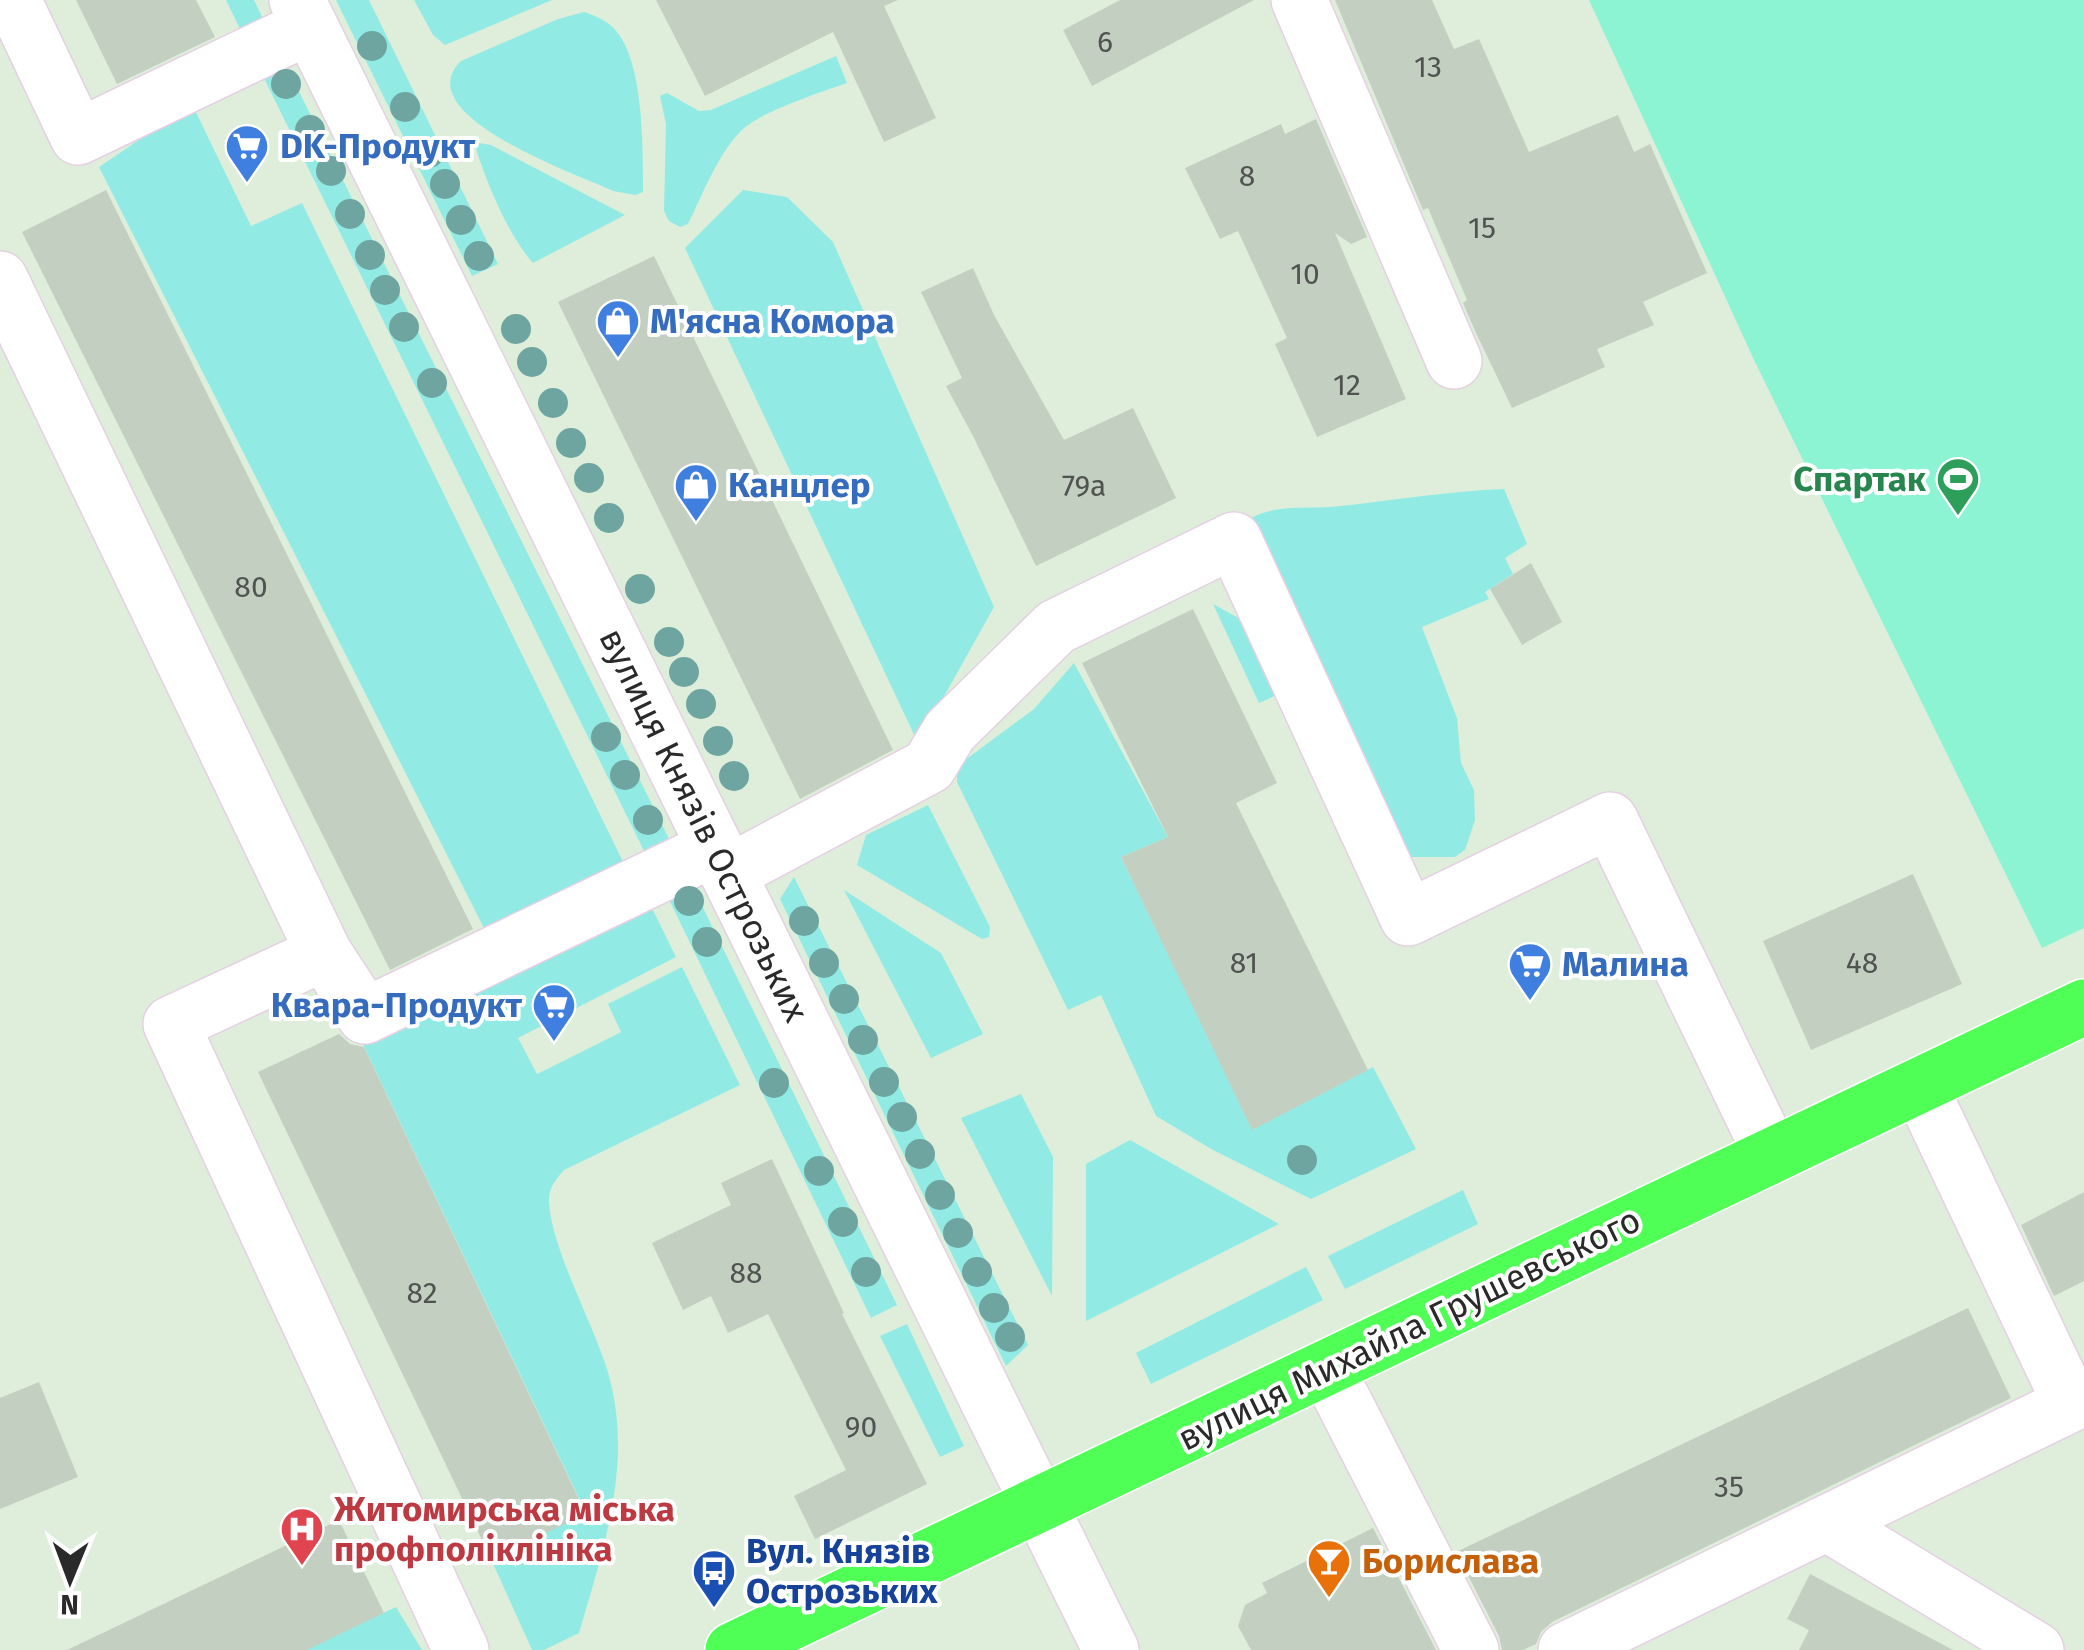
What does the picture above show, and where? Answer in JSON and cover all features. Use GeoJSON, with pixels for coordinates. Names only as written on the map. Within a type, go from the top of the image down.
{"type":"FeatureCollection","features":[{"type":"Feature","properties":{"kind":"main road","name":"вулиця Михайла Грушевського"},"geometry":{"type":"LineString","coordinates":[[815,1650],[1050,1523],[1926,1102],[2084,1007]]}},
{"type":"Feature","properties":{"kind":"main road","name":"вулиця Михайла Грушевського"},"geometry":{"type":"LineString","coordinates":[[1334,1384],[1772,1155],[2084,1046]]}},
{"type":"Feature","properties":{"kind":"main road","name":"вулиця Михайла Грушевського"},"geometry":{"type":"LineString","coordinates":[[734,1650],[1050,1523]]}},
{"type":"Feature","properties":{"kind":"street"},"geometry":{"type":"LineString","coordinates":[[13,0],[78,137],[303,13]]}},
{"type":"Feature","properties":{"kind":"street"},"geometry":{"type":"LineString","coordinates":[[1300,0],[1454,361]]}},
{"type":"Feature","properties":{"kind":"street","name":"вулиця Князів Острозьких"},"geometry":{"type":"LineString","coordinates":[[303,13],[1111,1650]]}},
{"type":"Feature","properties":{"kind":"street"},"geometry":{"type":"LineString","coordinates":[[0,279],[324,953],[365,1016],[722,860],[797,834],[929,766],[950,731],[1056,627],[1234,540],[1408,918],[1610,820],[1772,1155]]}},
{"type":"Feature","properties":{"kind":"street"},"geometry":{"type":"LineString","coordinates":[[324,953],[171,1024],[461,1650]]}},
{"type":"Feature","properties":{"kind":"street"},"geometry":{"type":"LineString","coordinates":[[1566,1650],[2071,1404],[1926,1102]]}},
{"type":"Feature","properties":{"kind":"street"},"geometry":{"type":"LineString","coordinates":[[1334,1384],[1471,1650]]}},
{"type":"Feature","properties":{"kind":"street"},"geometry":{"type":"LineString","coordinates":[[1828,1524],[2036,1650]]}},
{"type":"Feature","properties":{"kind":"shaded area"},"geometry":{"type":"Polygon","coordinates":[[[226,0],[254,0],[265,23],[243,35],[226,0]]]}},
{"type":"Feature","properties":{"kind":"shaded area"},"geometry":{"type":"Polygon","coordinates":[[[336,0],[369,0],[498,264],[472,276],[336,0]]]}},
{"type":"Feature","properties":{"kind":"shaded area"},"geometry":{"type":"Polygon","coordinates":[[[414,0],[552,0],[445,45],[433,35],[414,0]]]}},
{"type":"Feature","properties":{"kind":"shaded area"},"geometry":{"type":"Polygon","coordinates":[[[584,12],[614,28],[632,65],[643,154],[643,192],[635,195],[613,191],[503,140],[456,102],[450,81],[461,61],[558,19],[584,12]]]}},
{"type":"Feature","properties":{"kind":"shaded area"},"geometry":{"type":"Polygon","coordinates":[[[280,53],[674,849],[649,861],[258,66],[280,53]]]}},
{"type":"Feature","properties":{"kind":"shaded area"},"geometry":{"type":"Polygon","coordinates":[[[836,56],[847,83],[748,125],[723,154],[688,224],[680,227],[669,221],[664,211],[666,124],[660,96],[667,93],[699,111],[711,110],[836,56]]]}},
{"type":"Feature","properties":{"kind":"shaded area"},"geometry":{"type":"Polygon","coordinates":[[[192,104],[251,226],[302,203],[628,872],[489,938],[99,167],[192,104]]]}},
{"type":"Feature","properties":{"kind":"shaded area"},"geometry":{"type":"Polygon","coordinates":[[[474,142],[491,145],[625,215],[533,263],[498,205],[474,142]]]}},
{"type":"Feature","properties":{"kind":"shaded area"},"geometry":{"type":"Polygon","coordinates":[[[743,190],[787,197],[833,242],[994,607],[918,743],[685,248],[743,190]]]}},
{"type":"Feature","properties":{"kind":"shaded area"},"geometry":{"type":"Polygon","coordinates":[[[1504,489],[1527,544],[1505,558],[1513,574],[1485,592],[1489,599],[1422,627],[1457,718],[1461,763],[1474,790],[1475,820],[1465,850],[1455,857],[1407,857],[1244,523],[1278,509],[1504,489]]]}},
{"type":"Feature","properties":{"kind":"shaded area"},"geometry":{"type":"Polygon","coordinates":[[[1213,604],[1244,621],[1279,694],[1259,703],[1213,604]]]}},
{"type":"Feature","properties":{"kind":"shaded area"},"geometry":{"type":"Polygon","coordinates":[[[1074,663],[1168,837],[1121,857],[1253,1129],[1373,1067],[1416,1149],[1311,1199],[1213,1150],[1156,1116],[1101,995],[1068,1010],[957,782],[957,766],[1034,709],[1074,663]]]}},
{"type":"Feature","properties":{"kind":"shaded area"},"geometry":{"type":"Polygon","coordinates":[[[928,805],[990,927],[989,937],[982,939],[857,865],[866,835],[928,805]]]}},
{"type":"Feature","properties":{"kind":"shaded area"},"geometry":{"type":"Polygon","coordinates":[[[688,877],[897,1305],[871,1318],[664,889],[688,877]]]}},
{"type":"Feature","properties":{"kind":"shaded area"},"geometry":{"type":"Polygon","coordinates":[[[794,877],[1028,1345],[1006,1366],[780,899],[794,877]]]}},
{"type":"Feature","properties":{"kind":"shaded area"},"geometry":{"type":"Polygon","coordinates":[[[844,890],[941,953],[983,1034],[931,1058],[844,890]]]}},
{"type":"Feature","properties":{"kind":"shaded area"},"geometry":{"type":"Polygon","coordinates":[[[646,896],[676,957],[518,1038],[537,1074],[621,1032],[608,1004],[682,967],[740,1085],[564,1170],[551,1189],[549,1203],[557,1241],[605,1363],[614,1397],[617,1465],[607,1533],[579,1633],[544,1650],[532,1650],[491,1559],[586,1513],[359,1036],[646,896]]]}},
{"type":"Feature","properties":{"kind":"shaded area"},"geometry":{"type":"Polygon","coordinates":[[[1021,1094],[1053,1157],[1052,1296],[961,1118],[1021,1094]]]}},
{"type":"Feature","properties":{"kind":"shaded area"},"geometry":{"type":"Polygon","coordinates":[[[1130,1140],[1279,1224],[1086,1321],[1086,1164],[1130,1140]]]}},
{"type":"Feature","properties":{"kind":"shaded area"},"geometry":{"type":"Polygon","coordinates":[[[1463,1190],[1478,1224],[1345,1289],[1328,1256],[1463,1190]]]}},
{"type":"Feature","properties":{"kind":"shaded area"},"geometry":{"type":"Polygon","coordinates":[[[1306,1267],[1323,1300],[1151,1384],[1136,1353],[1306,1267]]]}},
{"type":"Feature","properties":{"kind":"shaded area"},"geometry":{"type":"Polygon","coordinates":[[[907,1324],[964,1446],[940,1457],[880,1336],[907,1324]]]}},
{"type":"Feature","properties":{"kind":"shaded area"},"geometry":{"type":"Polygon","coordinates":[[[396,1607],[422,1650],[304,1650],[396,1607]]]}},
{"type":"Feature","properties":{"kind":"green space","name":"Спартак"},"geometry":{"type":"Polygon","coordinates":[[[1589,0],[2084,0],[2084,928],[2042,948],[1755,362],[1589,0]]]}},
{"type":"Feature","properties":{"kind":"building"},"geometry":{"type":"Polygon","coordinates":[[[76,0],[196,0],[215,37],[117,84],[76,0]]]}},
{"type":"Feature","properties":{"kind":"building"},"geometry":{"type":"Polygon","coordinates":[[[656,0],[898,0],[884,6],[936,118],[884,142],[833,32],[705,96],[656,0]]]}},
{"type":"Feature","properties":{"kind":"building"},"geometry":{"type":"Polygon","coordinates":[[[1120,0],[1254,0],[1092,86],[1063,30],[1120,0]]]}},
{"type":"Feature","properties":{"kind":"building"},"geometry":{"type":"Polygon","coordinates":[[[1335,0],[1432,0],[1454,49],[1479,39],[1529,152],[1618,115],[1634,152],[1650,144],[1707,273],[1643,302],[1654,325],[1597,349],[1605,367],[1512,408],[1463,303],[1467,300],[1428,208],[1423,210],[1335,0]]]}},
{"type":"Feature","properties":{"kind":"building"},"geometry":{"type":"Polygon","coordinates":[[[1316,119],[1367,237],[1351,244],[1335,233],[1406,399],[1317,437],[1275,344],[1287,338],[1238,231],[1220,239],[1185,168],[1281,124],[1285,134],[1316,119]]]}},
{"type":"Feature","properties":{"kind":"building"},"geometry":{"type":"Polygon","coordinates":[[[106,190],[473,929],[390,970],[22,232],[106,190]]]}},
{"type":"Feature","properties":{"kind":"building"},"geometry":{"type":"Polygon","coordinates":[[[654,256],[893,750],[800,799],[558,302],[654,256]]]}},
{"type":"Feature","properties":{"kind":"building"},"geometry":{"type":"Polygon","coordinates":[[[973,268],[994,315],[1064,440],[1133,408],[1176,498],[1036,566],[946,386],[962,378],[921,292],[973,268]]]}},
{"type":"Feature","properties":{"kind":"building"},"geometry":{"type":"Polygon","coordinates":[[[1531,563],[1562,622],[1522,645],[1490,589],[1531,563]]]}},
{"type":"Feature","properties":{"kind":"building"},"geometry":{"type":"Polygon","coordinates":[[[1193,609],[1277,783],[1236,803],[1368,1070],[1252,1130],[1121,857],[1168,837],[1082,663],[1193,609]]]}},
{"type":"Feature","properties":{"kind":"building"},"geometry":{"type":"Polygon","coordinates":[[[1913,874],[1962,984],[1811,1050],[1763,941],[1913,874]]]}},
{"type":"Feature","properties":{"kind":"building"},"geometry":{"type":"Polygon","coordinates":[[[339,1034],[350,1044],[364,1047],[586,1514],[491,1559],[258,1072],[339,1034]]]}},
{"type":"Feature","properties":{"kind":"building"},"geometry":{"type":"Polygon","coordinates":[[[772,1159],[842,1314],[927,1484],[815,1539],[794,1496],[846,1470],[768,1314],[728,1333],[711,1296],[683,1310],[652,1243],[731,1205],[721,1183],[772,1159]]]}},
{"type":"Feature","properties":{"kind":"building"},"geometry":{"type":"Polygon","coordinates":[[[2084,1192],[2084,1281],[2054,1296],[2021,1225],[2084,1192]]]}},
{"type":"Feature","properties":{"kind":"building"},"geometry":{"type":"Polygon","coordinates":[[[1968,1308],[2011,1398],[1552,1622],[1541,1632],[1536,1644],[1523,1650],[1502,1650],[1499,1636],[1456,1552],[1968,1308]]]}},
{"type":"Feature","properties":{"kind":"building"},"geometry":{"type":"Polygon","coordinates":[[[39,1382],[78,1477],[0,1509],[0,1398],[39,1382]]]}},
{"type":"Feature","properties":{"kind":"building","name":"Житомирська міська профполіклініка"},"geometry":{"type":"Polygon","coordinates":[[[339,1520],[384,1613],[307,1650],[67,1650],[339,1520]]]}},
{"type":"Feature","properties":{"kind":"building"},"geometry":{"type":"Polygon","coordinates":[[[1373,1528],[1436,1650],[1251,1650],[1238,1626],[1245,1605],[1267,1593],[1262,1583],[1373,1528]]]}},
{"type":"Feature","properties":{"kind":"building"},"geometry":{"type":"Polygon","coordinates":[[[1810,1574],[1953,1650],[1799,1650],[1809,1630],[1787,1619],[1810,1574]]]}},
{"type":"Feature","properties":{"kind":"place","name":"DK-Продукт"},"geometry":{"type":"Point","coordinates":[247,184]}},
{"type":"Feature","properties":{"kind":"place","name":"М'ясна Комора"},"geometry":{"type":"Point","coordinates":[618,359]}},
{"type":"Feature","properties":{"kind":"place","name":"Спартак"},"geometry":{"type":"Point","coordinates":[1958,517]}},
{"type":"Feature","properties":{"kind":"place","name":"Канцлер"},"geometry":{"type":"Point","coordinates":[696,523]}},
{"type":"Feature","properties":{"kind":"place","name":"Малина"},"geometry":{"type":"Point","coordinates":[1530,1002]}},
{"type":"Feature","properties":{"kind":"place","name":"Квара-Продукт"},"geometry":{"type":"Point","coordinates":[554,1043]}},
{"type":"Feature","properties":{"kind":"place","name":"Житомирська міська профполіклініка"},"geometry":{"type":"Point","coordinates":[302,1567]}},
{"type":"Feature","properties":{"kind":"place","name":"Борислава"},"geometry":{"type":"Point","coordinates":[1329,1599]}},
{"type":"Feature","properties":{"kind":"place","name":"Вул. Князів Острозьких"},"geometry":{"type":"Point","coordinates":[714,1609]}}]}
